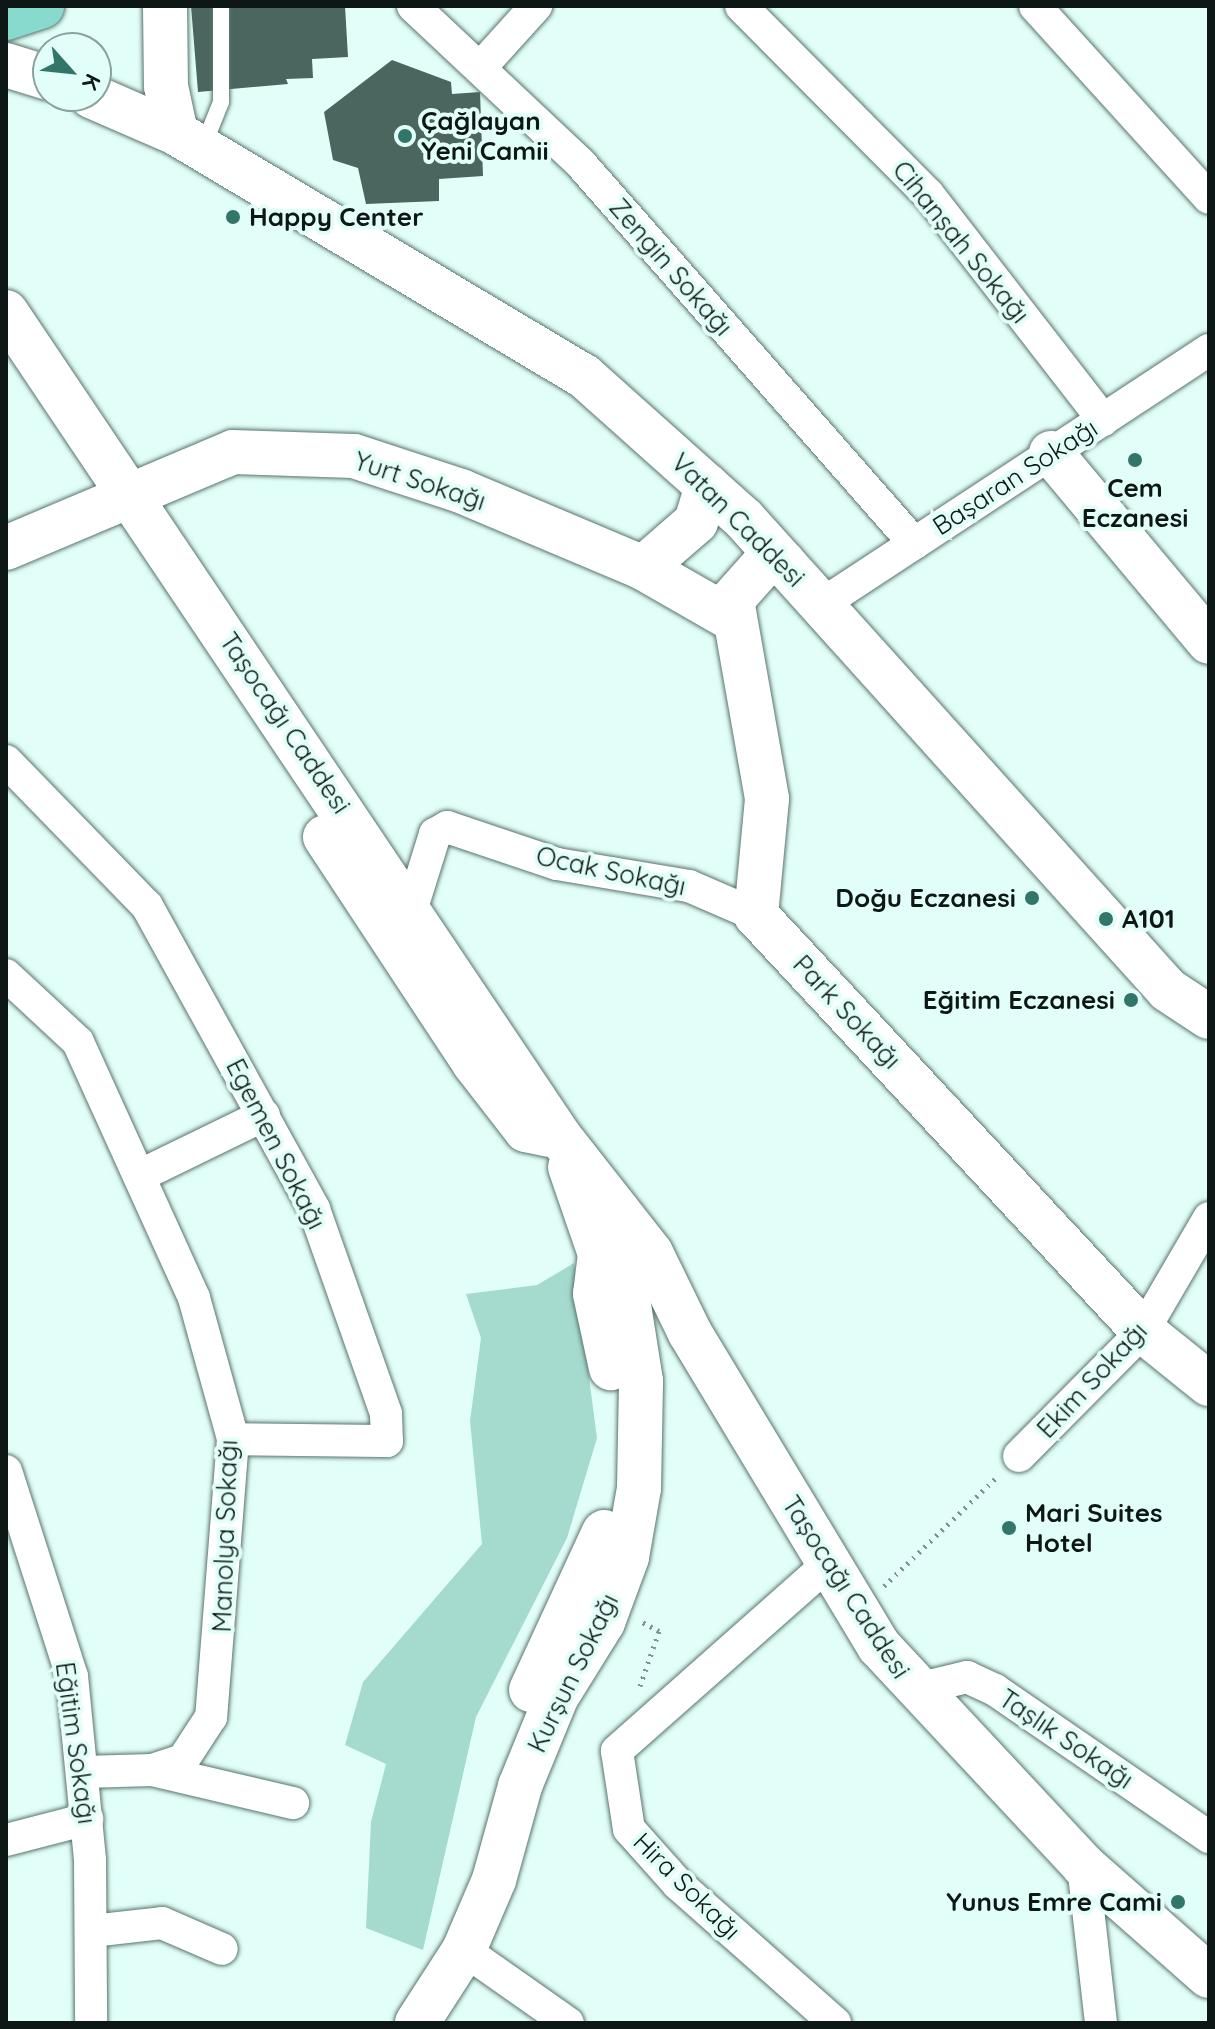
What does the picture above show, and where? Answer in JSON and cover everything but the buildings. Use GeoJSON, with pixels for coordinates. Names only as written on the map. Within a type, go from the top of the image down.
{"type":"FeatureCollection","features":[{"type":"Feature","properties":{"kind":"main road"},"geometry":{"type":"LineString","coordinates":[[6,18],[42,6]]}},
{"type":"Feature","properties":{"kind":"street"},"geometry":{"type":"LineString","coordinates":[[165,6],[166,86],[189,141]]}},
{"type":"Feature","properties":{"kind":"street","name":"Zengin Sokağı"},"geometry":{"type":"LineString","coordinates":[[413,6],[581,164],[914,543]]}},
{"type":"Feature","properties":{"kind":"street"},"geometry":{"type":"LineString","coordinates":[[480,68],[536,6]]}},
{"type":"Feature","properties":{"kind":"street","name":"Cihanşah Sokağı"},"geometry":{"type":"LineString","coordinates":[[741,6],[928,194],[1103,420]]}},
{"type":"Feature","properties":{"kind":"street"},"geometry":{"type":"LineString","coordinates":[[1035,6],[1209,198]]}},
{"type":"Feature","properties":{"kind":"street"},"geometry":{"type":"LineString","coordinates":[[6,65],[32,73]]}},
{"type":"Feature","properties":{"kind":"street","name":"Vatan Caddesi"},"geometry":{"type":"LineString","coordinates":[[112,106],[189,141],[584,376],[707,486],[784,563],[1168,990],[1209,1017]]}},
{"type":"Feature","properties":{"kind":"street","name":"Taşocağı Caddesi"},"geometry":{"type":"LineString","coordinates":[[6,312],[120,496],[398,919],[526,1130],[560,1137],[651,1253],[690,1333],[828,1564],[913,1690],[1083,1865],[1209,1976]]}},
{"type":"Feature","properties":{"kind":"street","name":"Başaran Sokağı"},"geometry":{"type":"LineString","coordinates":[[822,604],[1209,350]]}},
{"type":"Feature","properties":{"kind":"street","name":"Taşocağı Caddesi"},"geometry":{"type":"LineString","coordinates":[[6,358],[120,496]]}},
{"type":"Feature","properties":{"kind":"street","name":"Yurt Sokağı"},"geometry":{"type":"LineString","coordinates":[[6,548],[120,496],[233,452],[354,456],[461,491],[643,568],[732,619]]}},
{"type":"Feature","properties":{"kind":"street"},"geometry":{"type":"LineString","coordinates":[[1051,453],[1209,642]]}},
{"type":"Feature","properties":{"kind":"street"},"geometry":{"type":"LineString","coordinates":[[643,568],[696,522],[707,486]]}},
{"type":"Feature","properties":{"kind":"street"},"geometry":{"type":"LineString","coordinates":[[756,915],[767,799],[732,619],[732,600],[747,578],[763,565],[784,563]]}},
{"type":"Feature","properties":{"kind":"street","name":"Egemen Sokağı"},"geometry":{"type":"LineString","coordinates":[[6,761],[147,906],[314,1209],[386,1414],[387,1441],[233,1439]]}},
{"type":"Feature","properties":{"kind":"street","name":"Ocak Sokağı"},"geometry":{"type":"LineString","coordinates":[[398,919],[435,834],[447,827],[557,864],[689,886],[756,915]]}},
{"type":"Feature","properties":{"kind":"street","name":"Park Sokağı"},"geometry":{"type":"LineString","coordinates":[[756,915],[1143,1331],[1209,1384]]}},
{"type":"Feature","properties":{"kind":"street","name":"Manolya Sokağı"},"geometry":{"type":"LineString","coordinates":[[6,975],[78,1042],[194,1298],[233,1439],[211,1717],[183,1760],[152,1770],[84,1772]]}},
{"type":"Feature","properties":{"kind":"street"},"geometry":{"type":"LineString","coordinates":[[139,1176],[264,1115]]}},
{"type":"Feature","properties":{"kind":"street","name":"Kurşun Sokağı"},"geometry":{"type":"LineString","coordinates":[[417,2023],[464,1950],[494,1880],[520,1786],[557,1696],[603,1622],[627,1557],[639,1488],[641,1381],[625,1280],[600,1254],[560,1137]]}},
{"type":"Feature","properties":{"kind":"street","name":"Ekim Sokağı"},"geometry":{"type":"LineString","coordinates":[[1019,1456],[1143,1331],[1209,1218]]}},
{"type":"Feature","properties":{"kind":"street","name":"Eğitim Sokağı"},"geometry":{"type":"LineString","coordinates":[[6,1471],[14,1524],[72,1676],[87,1819],[92,1931],[91,2023]]}},
{"type":"Feature","properties":{"kind":"street","name":"Hira Sokağı"},"geometry":{"type":"LineString","coordinates":[[828,1564],[617,1751],[617,1765],[629,1829],[678,1884],[835,2023]]}},
{"type":"Feature","properties":{"kind":"street","name":"Taşlık Sokağı"},"geometry":{"type":"LineString","coordinates":[[913,1690],[967,1677],[995,1690],[1209,1837]]}},
{"type":"Feature","properties":{"kind":"street"},"geometry":{"type":"LineString","coordinates":[[152,1770],[293,1803]]}},
{"type":"Feature","properties":{"kind":"street"},"geometry":{"type":"LineString","coordinates":[[6,1840],[87,1819]]}},
{"type":"Feature","properties":{"kind":"street"},"geometry":{"type":"LineString","coordinates":[[1083,1865],[1101,2023]]}},
{"type":"Feature","properties":{"kind":"street"},"geometry":{"type":"LineString","coordinates":[[92,1931],[162,1923],[222,1949]]}},
{"type":"Feature","properties":{"kind":"street"},"geometry":{"type":"LineString","coordinates":[[464,1950],[568,2023]]}},
{"type":"Feature","properties":{"kind":"lane"},"geometry":{"type":"LineString","coordinates":[[189,141],[221,102],[221,6]]}},
{"type":"Feature","properties":{"kind":"path"},"geometry":{"type":"LineString","coordinates":[[858,1611],[1019,1456]]}},
{"type":"Feature","properties":{"kind":"path"},"geometry":{"type":"LineString","coordinates":[[639,1620],[659,1631]]}},
{"type":"Feature","properties":{"kind":"green space"},"geometry":{"type":"Polygon","coordinates":[[[574,1263],[597,1438],[567,1538],[476,1717],[423,1950],[366,1928],[371,1822],[386,1764],[345,1745],[363,1682],[482,1544],[470,1421],[481,1338],[466,1294],[537,1285],[574,1263]]]}},
{"type":"Feature","properties":{"kind":"place","name":"Çağlayan Yeni Camii"},"geometry":{"type":"Point","coordinates":[405,136]}},
{"type":"Feature","properties":{"kind":"place","name":"Happy Center"},"geometry":{"type":"Point","coordinates":[233,217]}},
{"type":"Feature","properties":{"kind":"place","name":"Cem Eczanesi"},"geometry":{"type":"Point","coordinates":[1135,460]}},
{"type":"Feature","properties":{"kind":"place","name":"Doğu Eczanesi"},"geometry":{"type":"Point","coordinates":[1032,898]}},
{"type":"Feature","properties":{"kind":"place","name":"A101"},"geometry":{"type":"Point","coordinates":[1106,919]}},
{"type":"Feature","properties":{"kind":"place","name":"Eğitim Eczanesi"},"geometry":{"type":"Point","coordinates":[1131,1000]}},
{"type":"Feature","properties":{"kind":"place","name":"Mari Suites Hotel"},"geometry":{"type":"Point","coordinates":[1009,1528]}},
{"type":"Feature","properties":{"kind":"place","name":"Yunus Emre Cami"},"geometry":{"type":"Point","coordinates":[1178,1902]}}]}
